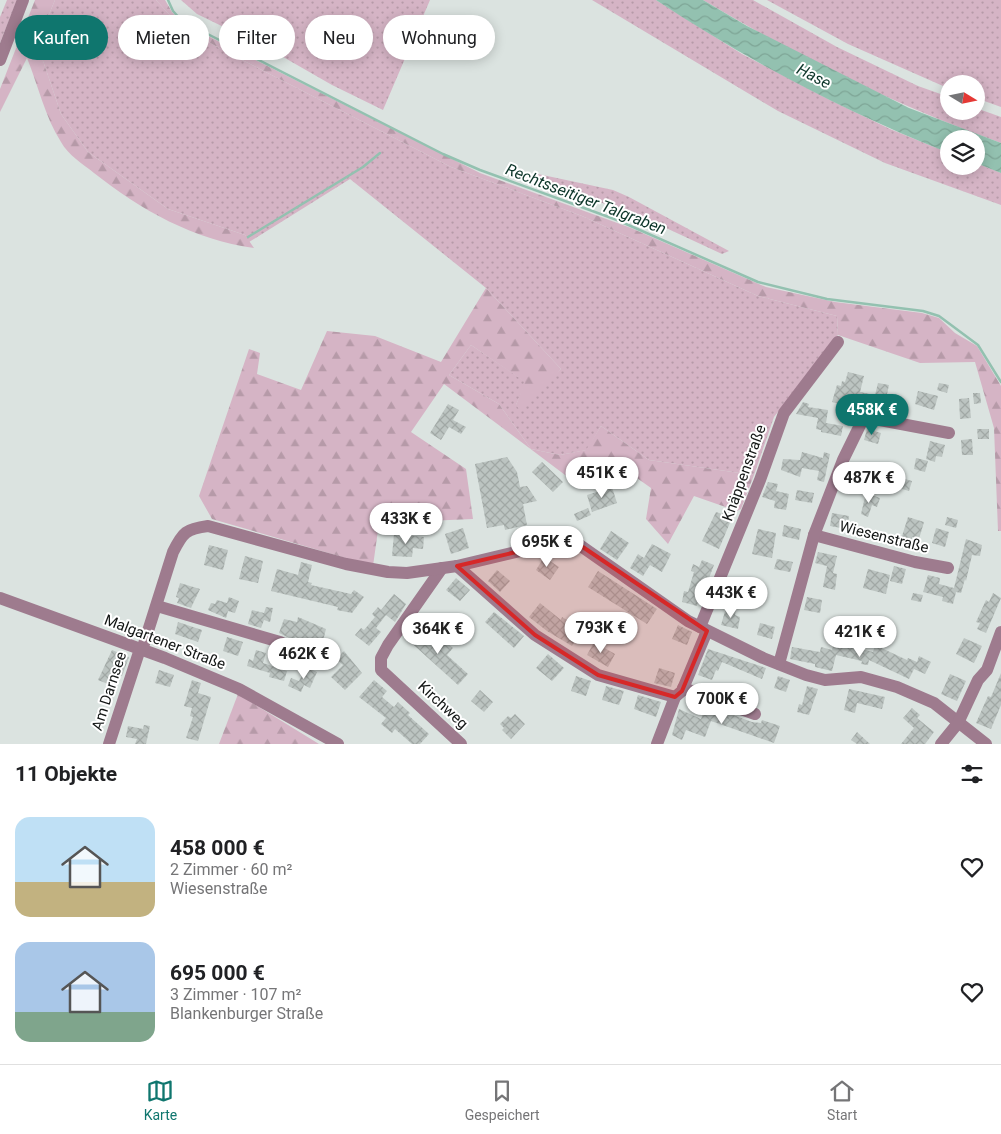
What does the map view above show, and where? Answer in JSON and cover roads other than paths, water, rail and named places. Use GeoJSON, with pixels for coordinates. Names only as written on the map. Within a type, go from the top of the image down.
{"type":"FeatureCollection","features":[{"type":"Feature","properties":{"kind":"street"},"geometry":{"type":"LineString","coordinates":[[0,60],[23,0]]}},
{"type":"Feature","properties":{"kind":"street","name":"Knäppenstraße"},"geometry":{"type":"LineString","coordinates":[[657,744],[679,693],[784,413],[838,342]]}},
{"type":"Feature","properties":{"kind":"street","name":"Wiesenstraße"},"geometry":{"type":"LineString","coordinates":[[779,664],[814,535],[844,460],[864,417],[949,433]]}},
{"type":"Feature","properties":{"kind":"street","name":"Am Darnsee"},"geometry":{"type":"LineString","coordinates":[[109,744],[141,649],[158,606],[173,552],[180,537],[190,528],[208,526],[346,564],[388,572],[407,573],[457,566],[570,538],[688,621],[703,629],[779,664],[825,680],[861,677],[897,688],[934,703],[986,744]]}},
{"type":"Feature","properties":{"kind":"street","name":"Wiesenstraße"},"geometry":{"type":"LineString","coordinates":[[814,535],[914,562],[948,568]]}},
{"type":"Feature","properties":{"kind":"street"},"geometry":{"type":"LineString","coordinates":[[457,566],[535,635],[598,675],[679,693],[755,714]]}},
{"type":"Feature","properties":{"kind":"street","name":"Kirchweg"},"geometry":{"type":"LineString","coordinates":[[442,568],[384,651],[381,658],[381,670],[461,744]]}},
{"type":"Feature","properties":{"kind":"street","name":"Malgartener Straße"},"geometry":{"type":"LineString","coordinates":[[0,598],[141,649],[239,689],[338,744]]}},
{"type":"Feature","properties":{"kind":"street"},"geometry":{"type":"LineString","coordinates":[[158,606],[280,642],[292,650]]}},
{"type":"Feature","properties":{"kind":"street"},"geometry":{"type":"LineString","coordinates":[[941,744],[958,723],[978,680],[987,670],[1001,632]]}},
{"type":"Feature","properties":{"kind":"water","name":"Hase"},"geometry":{"type":"Polygon","coordinates":[[[656,0],[703,0],[747,26],[909,108],[967,130],[940,130],[940,149],[835,103],[726,44],[656,0]]]}},
{"type":"Feature","properties":{"kind":"water"},"geometry":{"type":"Polygon","coordinates":[[[985,137],[1001,143],[1001,173],[985,167],[985,137]]]}},
{"type":"Feature","properties":{"kind":"waterway","name":"Rechtsseitiger Talgraben"},"geometry":{"type":"LineString","coordinates":[[168,0],[173,11],[182,21],[443,154],[480,170],[617,220],[758,282],[827,299],[923,311],[939,316],[978,345],[1001,382]]}},
{"type":"Feature","properties":{"kind":"waterway"},"geometry":{"type":"LineString","coordinates":[[248,237],[363,167],[380,153]]}}]}
